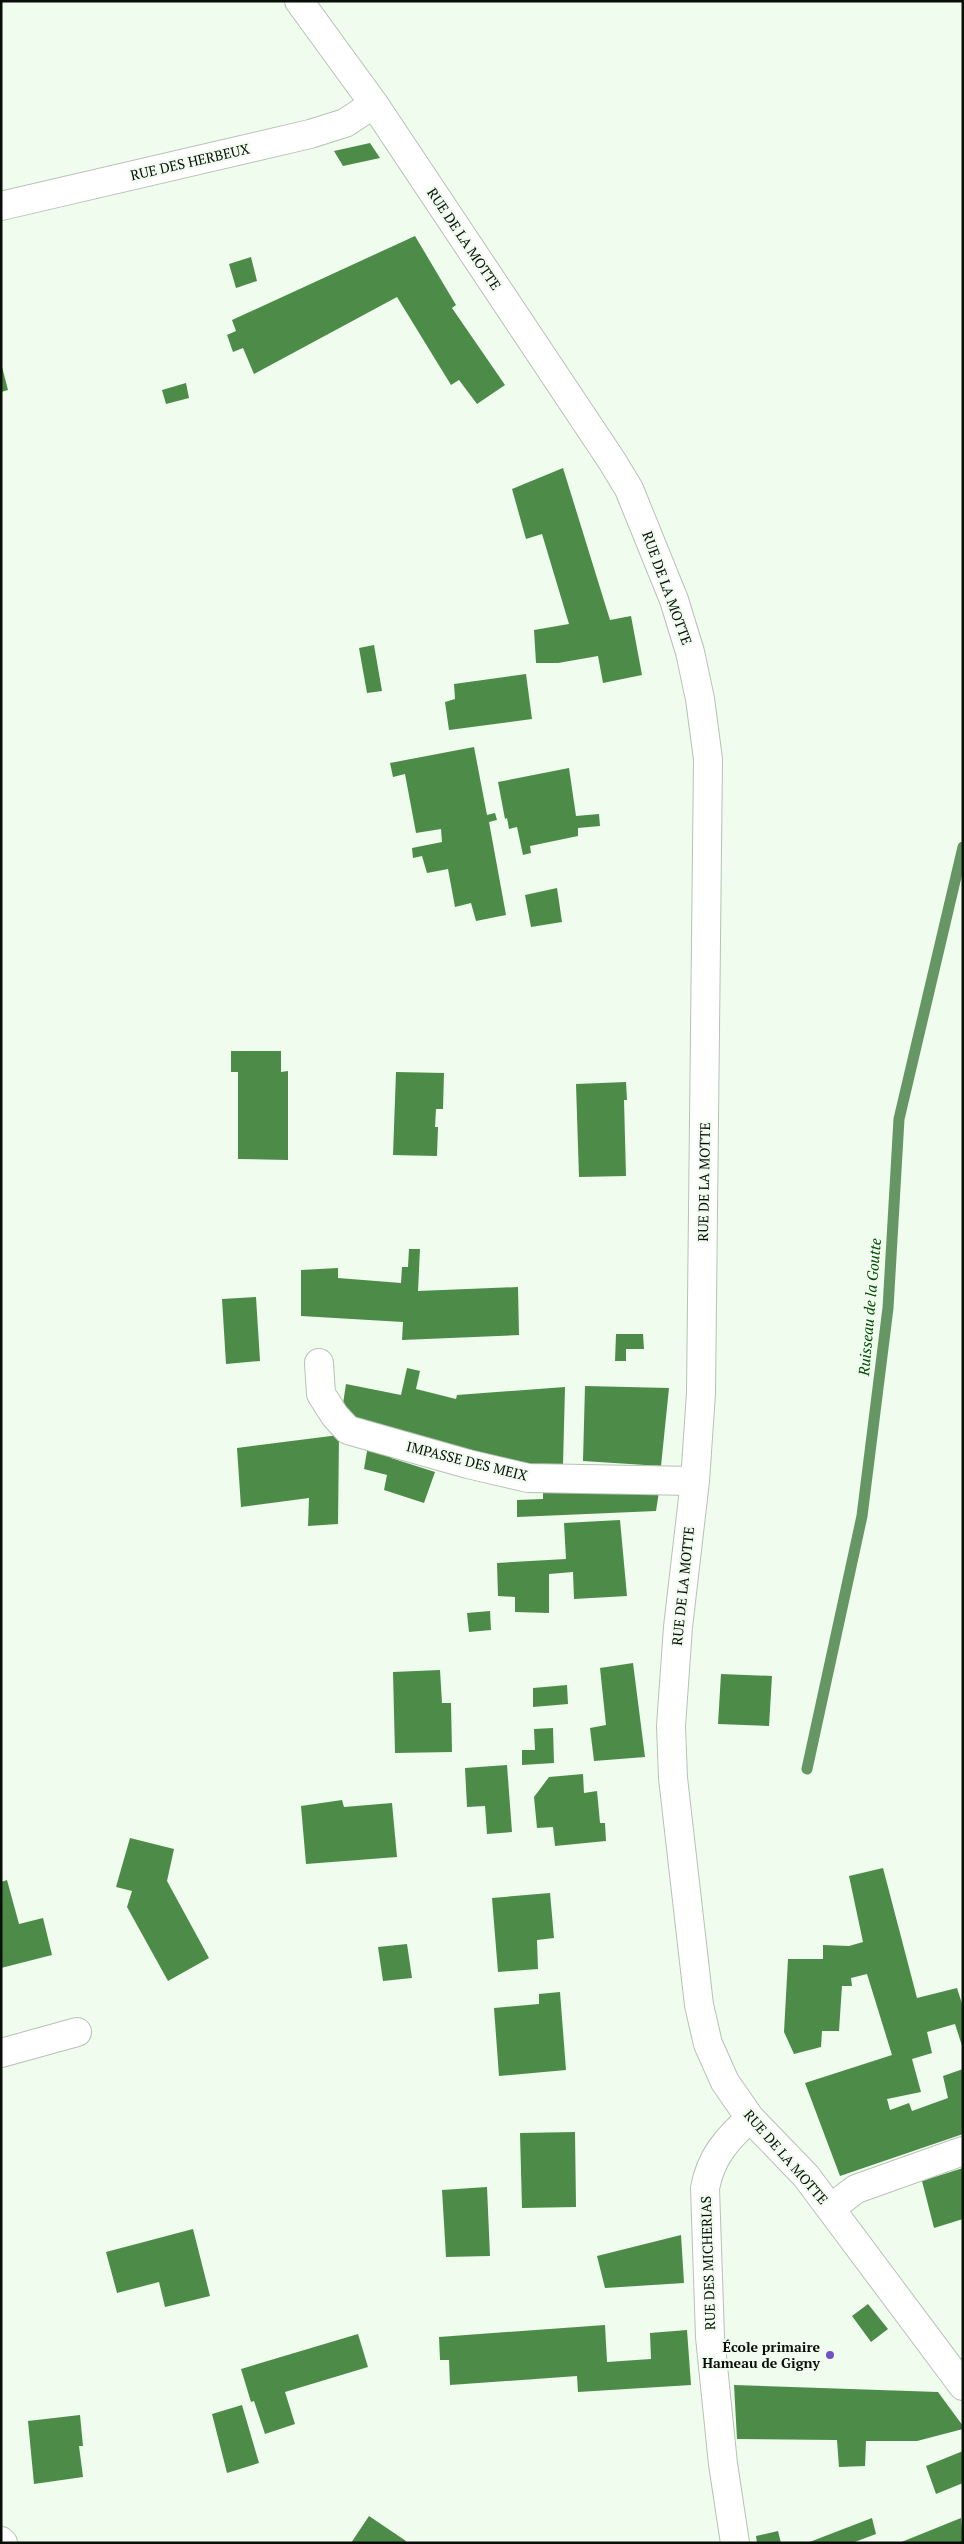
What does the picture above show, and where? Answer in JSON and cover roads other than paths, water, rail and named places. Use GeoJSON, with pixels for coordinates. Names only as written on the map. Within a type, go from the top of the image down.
{"type":"FeatureCollection","features":[{"type":"Feature","properties":{"kind":"street","name":"RUE DE LA MOTTE"},"geometry":{"type":"LineString","coordinates":[[299,1],[374,104],[629,489],[674,600],[690,652],[700,699],[708,759],[709,818],[701,1393],[695,1480],[678,1636],[671,1726],[673,1778],[699,2005],[708,2044],[725,2082],[750,2118],[806,2176],[963,2386]]}},
{"type":"Feature","properties":{"kind":"street","name":"RUE DES HERBEUX"},"geometry":{"type":"LineString","coordinates":[[1,206],[310,134],[344,124],[374,104]]}},
{"type":"Feature","properties":{"kind":"street","name":"IMPASSE DES MEIX"},"geometry":{"type":"LineString","coordinates":[[319,1363],[321,1394],[335,1416],[348,1430],[468,1464],[528,1478],[695,1480]]}},
{"type":"Feature","properties":{"kind":"street"},"geometry":{"type":"LineString","coordinates":[[1,2053],[77,2032]]}},
{"type":"Feature","properties":{"kind":"street","name":"RUE DES MICHERIAS"},"geometry":{"type":"LineString","coordinates":[[735,2543],[723,2464],[710,2337],[705,2188],[709,2167],[735,2132],[750,2118]]}},
{"type":"Feature","properties":{"kind":"street"},"geometry":{"type":"LineString","coordinates":[[831,2208],[856,2189],[963,2150]]}},
{"type":"Feature","properties":{"kind":"waterway","name":"Ruisseau de la Goutte"},"geometry":{"type":"LineString","coordinates":[[807,1769],[862,1516],[888,1308],[899,1119],[963,847]]}},
{"type":"Feature","properties":{"kind":"place","name":"École primaire Hameau de Gigny"},"geometry":{"type":"Point","coordinates":[830,2355]}}]}
